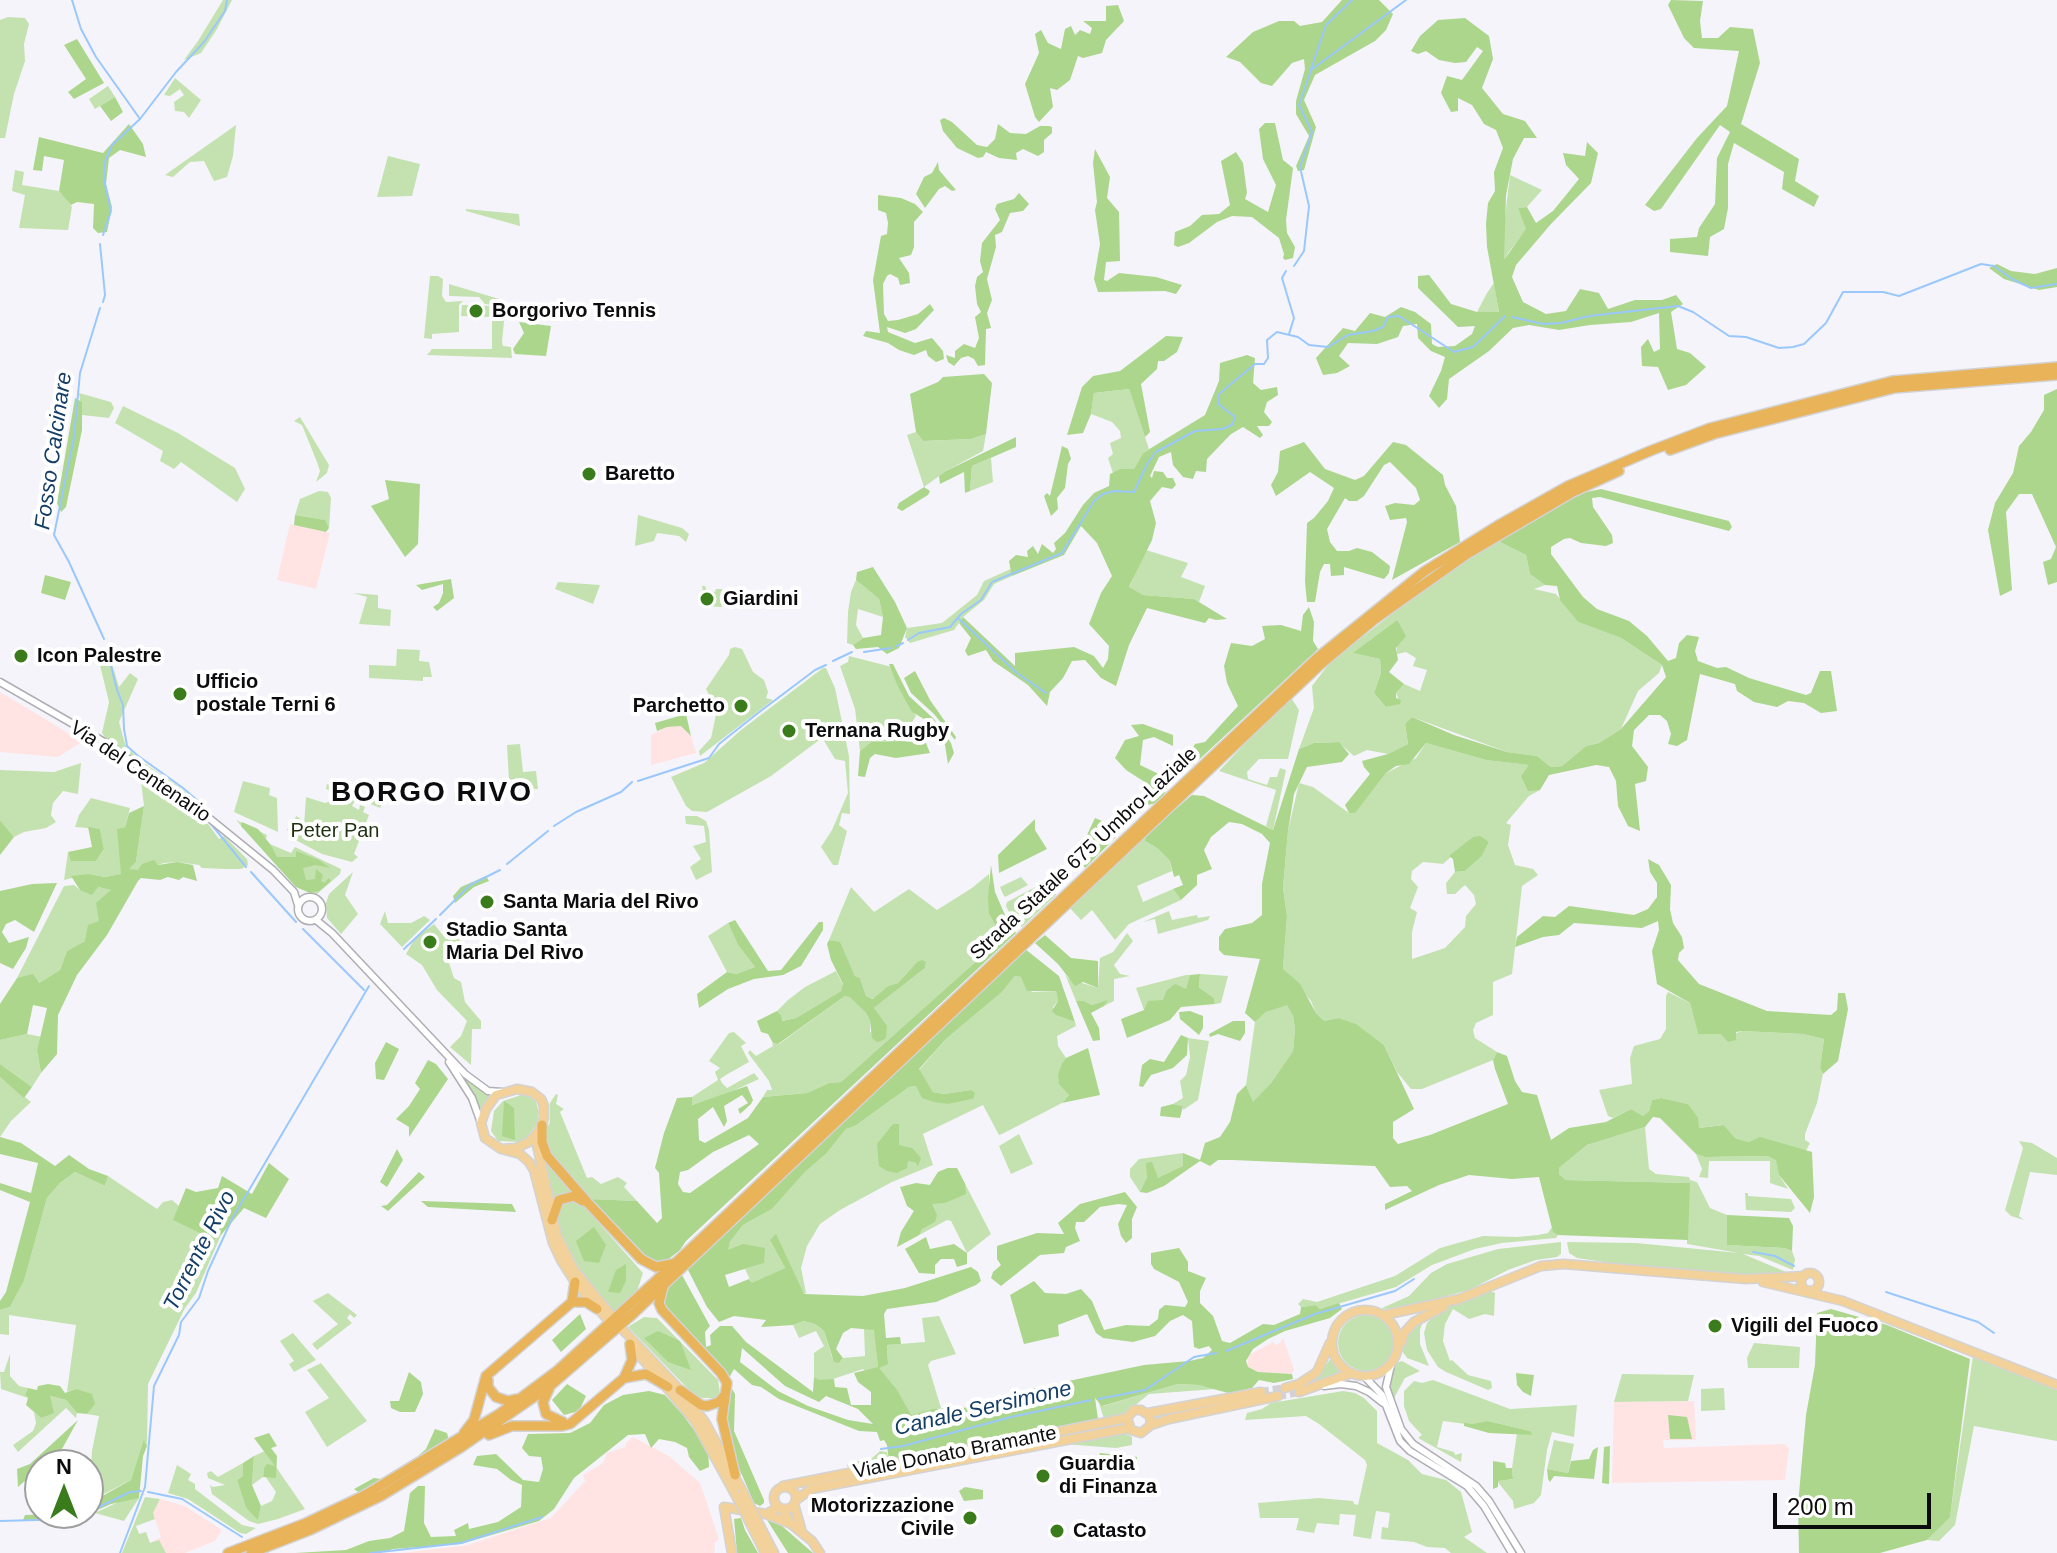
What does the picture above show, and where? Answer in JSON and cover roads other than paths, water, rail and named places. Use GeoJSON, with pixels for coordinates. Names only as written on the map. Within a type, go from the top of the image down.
{"type":"FeatureCollection","features":[{"type":"Feature","properties":{"kind":"highway","name":"Strada Statale 675 Umbro-Laziale"},"geometry":{"type":"LineString","coordinates":[[688,1256],[1317,658],[1425,571],[1568,486],[1710,428],[1892,381],[2057,367]]}},
{"type":"Feature","properties":{"kind":"highway","name":"Strada Statale 675 Umbro-Laziale"},"geometry":{"type":"LineString","coordinates":[[228,1553],[340,1508],[459,1444],[558,1370],[641,1294],[688,1256],[1321,664],[1375,619],[1467,554],[1571,493],[1651,457],[1714,434],[1895,388],[2057,375]]}},
{"type":"Feature","properties":{"kind":"highway"},"geometry":{"type":"LineString","coordinates":[[542,1125],[547,1156],[587,1202],[641,1259],[656,1267],[676,1267]]}},
{"type":"Feature","properties":{"kind":"highway"},"geometry":{"type":"LineString","coordinates":[[552,1220],[555,1205],[564,1197],[574,1196],[587,1202]]}},
{"type":"Feature","properties":{"kind":"highway"},"geometry":{"type":"LineString","coordinates":[[641,1259],[648,1277],[641,1294]]}},
{"type":"Feature","properties":{"kind":"highway","name":"Strada Statale 675 Umbro-Laziale"},"geometry":{"type":"LineString","coordinates":[[251,1553],[355,1509],[550,1386],[633,1314],[664,1284],[676,1267]]}},
{"type":"Feature","properties":{"kind":"highway"},"geometry":{"type":"LineString","coordinates":[[572,1302],[575,1282]]}},
{"type":"Feature","properties":{"kind":"highway"},"geometry":{"type":"LineString","coordinates":[[664,1284],[659,1303],[668,1318],[727,1383],[722,1428],[735,1475]]}},
{"type":"Feature","properties":{"kind":"highway"},"geometry":{"type":"LineString","coordinates":[[459,1444],[474,1420],[486,1376],[491,1369],[572,1302],[586,1302],[597,1309]]}},
{"type":"Feature","properties":{"kind":"highway"},"geometry":{"type":"LineString","coordinates":[[633,1314],[653,1309],[668,1318]]}},
{"type":"Feature","properties":{"kind":"highway"},"geometry":{"type":"LineString","coordinates":[[459,1444],[512,1426],[570,1424],[624,1378],[632,1360],[630,1344]]}},
{"type":"Feature","properties":{"kind":"highway"},"geometry":{"type":"LineString","coordinates":[[491,1369],[488,1387],[491,1393],[501,1400],[519,1399]]}},
{"type":"Feature","properties":{"kind":"highway"},"geometry":{"type":"LineString","coordinates":[[624,1378],[646,1374],[668,1387]]}},
{"type":"Feature","properties":{"kind":"highway"},"geometry":{"type":"LineString","coordinates":[[550,1386],[543,1402],[546,1414],[570,1424]]}},
{"type":"Feature","properties":{"kind":"highway"},"geometry":{"type":"LineString","coordinates":[[680,1390],[707,1406],[719,1402],[726,1393]]}},
{"type":"Feature","properties":{"kind":"main road"},"geometry":{"type":"LineString","coordinates":[[491,1143],[487,1131],[488,1118],[501,1098],[517,1089]]}},
{"type":"Feature","properties":{"kind":"main road"},"geometry":{"type":"LineString","coordinates":[[501,1149],[523,1146],[542,1125],[545,1112],[541,1099],[532,1092],[517,1089],[502,1092],[492,1100],[481,1123],[485,1138],[501,1149],[520,1154],[534,1170],[553,1243],[575,1282],[597,1309],[609,1317],[574,1270],[552,1220],[535,1136]]}},
{"type":"Feature","properties":{"kind":"main road"},"geometry":{"type":"LineString","coordinates":[[1332,1339],[1336,1359],[1352,1373],[1374,1375],[1391,1365],[1404,1333],[1414,1322],[1527,1269],[1552,1265],[1746,1279],[1807,1291],[1843,1301],[2057,1385]]}},
{"type":"Feature","properties":{"kind":"main road"},"geometry":{"type":"LineString","coordinates":[[1746,1279],[1813,1273],[1843,1301]]}},
{"type":"Feature","properties":{"kind":"main road"},"geometry":{"type":"LineString","coordinates":[[1804,1276],[1802,1284],[1807,1291]]}},
{"type":"Feature","properties":{"kind":"main road"},"geometry":{"type":"LineString","coordinates":[[1807,1291],[1815,1290],[1819,1280]]}},
{"type":"Feature","properties":{"kind":"main road"},"geometry":{"type":"LineString","coordinates":[[1384,1315],[1459,1299]]}},
{"type":"Feature","properties":{"kind":"main road"},"geometry":{"type":"LineString","coordinates":[[1285,1388],[1299,1384],[1317,1372],[1337,1324],[1350,1313],[1367,1309],[1384,1315],[1397,1331],[1398,1351]]}},
{"type":"Feature","properties":{"kind":"main road"},"geometry":{"type":"LineString","coordinates":[[739,1492],[735,1475],[705,1422],[680,1390],[622,1332],[695,1421],[739,1492],[757,1517],[774,1553]]}},
{"type":"Feature","properties":{"kind":"main road"},"geometry":{"type":"LineString","coordinates":[[1299,1392],[1352,1373]]}},
{"type":"Feature","properties":{"kind":"main road"},"geometry":{"type":"LineString","coordinates":[[1261,1392],[1148,1413],[1134,1410],[1128,1423],[1133,1432],[1141,1433],[1151,1425],[1169,1419],[1278,1396]]}},
{"type":"Feature","properties":{"kind":"main road"},"geometry":{"type":"LineString","coordinates":[[1148,1413],[1151,1425]]}},
{"type":"Feature","properties":{"kind":"main road","name":"Viale Donato Bramante"},"geometry":{"type":"LineString","coordinates":[[783,1486],[1128,1423]]}},
{"type":"Feature","properties":{"kind":"main road","name":"Viale Donato Bramante"},"geometry":{"type":"LineString","coordinates":[[757,1517],[795,1502],[811,1489],[1128,1423]]}},
{"type":"Feature","properties":{"kind":"main road"},"geometry":{"type":"LineString","coordinates":[[757,1517],[767,1508],[775,1491],[783,1486]]}},
{"type":"Feature","properties":{"kind":"main road","name":"Viale Donato Bramante"},"geometry":{"type":"LineString","coordinates":[[783,1486],[793,1490],[803,1532]]}},
{"type":"Feature","properties":{"kind":"main road","name":"Viale Donato Bramante"},"geometry":{"type":"LineString","coordinates":[[773,1498],[791,1524],[803,1532],[820,1553]]}},
{"type":"Feature","properties":{"kind":"main road","name":"Viale Donato Bramante"},"geometry":{"type":"LineString","coordinates":[[732,1553],[724,1507],[791,1524]]}},
{"type":"Feature","properties":{"kind":"main road"},"geometry":{"type":"LineString","coordinates":[[757,1517],[765,1553]]}},
{"type":"Feature","properties":{"kind":"street","name":"Via del Centenario"},"geometry":{"type":"LineString","coordinates":[[0,682],[106,743],[209,818],[273,870],[294,892]]}},
{"type":"Feature","properties":{"kind":"street"},"geometry":{"type":"LineString","coordinates":[[294,892],[319,900],[326,927]]}},
{"type":"Feature","properties":{"kind":"street"},"geometry":{"type":"LineString","coordinates":[[294,892],[302,919],[316,920],[322,912]]}},
{"type":"Feature","properties":{"kind":"street"},"geometry":{"type":"LineString","coordinates":[[298,905],[306,897]]}},
{"type":"Feature","properties":{"kind":"street"},"geometry":{"type":"LineString","coordinates":[[316,920],[479,1086],[502,1092]]}},
{"type":"Feature","properties":{"kind":"street"},"geometry":{"type":"LineString","coordinates":[[438,1046],[472,1098],[481,1123]]}},
{"type":"Feature","properties":{"kind":"street"},"geometry":{"type":"LineString","coordinates":[[1391,1365],[1386,1387],[1401,1429],[1413,1444],[1476,1486],[1489,1501],[1521,1553]]}},
{"type":"Feature","properties":{"kind":"street"},"geometry":{"type":"LineString","coordinates":[[1364,1376],[1382,1395],[1400,1441],[1410,1451],[1467,1486],[1484,1506],[1512,1553]]}},
{"type":"Feature","properties":{"kind":"street"},"geometry":{"type":"LineString","coordinates":[[1318,1387],[1356,1386],[1386,1406]]}},
{"type":"Feature","properties":{"kind":"waterway"},"geometry":{"type":"LineString","coordinates":[[72,0],[81,29],[96,57],[140,119]]}},
{"type":"Feature","properties":{"kind":"waterway","name":"Fosso Calcinare"},"geometry":{"type":"LineString","coordinates":[[103,235],[111,211],[104,164],[112,145],[140,119],[204,42],[225,11],[227,0]]}},
{"type":"Feature","properties":{"kind":"waterway"},"geometry":{"type":"LineString","coordinates":[[1311,69],[1326,25],[1352,0]]}},
{"type":"Feature","properties":{"kind":"waterway"},"geometry":{"type":"LineString","coordinates":[[1294,266],[1304,251],[1309,206],[1300,167],[1312,132],[1299,105],[1311,70],[1406,0]]}},
{"type":"Feature","properties":{"kind":"waterway","name":"Fosso Calcinare"},"geometry":{"type":"LineString","coordinates":[[100,244],[103,302]]}},
{"type":"Feature","properties":{"kind":"waterway","name":"Torrente Rivo"},"geometry":{"type":"LineString","coordinates":[[1512,317],[1543,324],[1561,323],[1589,316],[1678,306],[1693,312],[1729,336],[1746,337],[1779,348],[1804,344],[1826,323],[1843,292],[1883,292],[1899,296],[1981,264],[1994,266],[2031,288],[2057,284]]}},
{"type":"Feature","properties":{"kind":"waterway"},"geometry":{"type":"LineString","coordinates":[[1286,271],[1282,278],[1294,318],[1289,334]]}},
{"type":"Feature","properties":{"kind":"waterway","name":"Fosso Calcinare"},"geometry":{"type":"LineString","coordinates":[[100,308],[80,373],[74,437],[54,535],[104,639]]}},
{"type":"Feature","properties":{"kind":"waterway","name":"Torrente Rivo"},"geometry":{"type":"LineString","coordinates":[[908,640],[919,633],[950,627],[961,614],[981,600],[992,582],[1062,553],[1094,501],[1114,491],[1134,492],[1156,452],[1195,431],[1232,425],[1235,417],[1218,404],[1219,394],[1255,364],[1264,364],[1268,358],[1267,340],[1277,332],[1298,337],[1309,345],[1328,347],[1348,335],[1383,327],[1388,317],[1399,316],[1454,352],[1473,347],[1505,316]]}},
{"type":"Feature","properties":{"kind":"waterway"},"geometry":{"type":"LineString","coordinates":[[959,619],[1017,673],[1046,693]]}},
{"type":"Feature","properties":{"kind":"waterway","name":"Torrente Rivo"},"geometry":{"type":"LineString","coordinates":[[897,646],[903,643]]}},
{"type":"Feature","properties":{"kind":"waterway","name":"Torrente Rivo"},"geometry":{"type":"LineString","coordinates":[[864,652],[891,648]]}},
{"type":"Feature","properties":{"kind":"waterway","name":"Fosso Calcinare"},"geometry":{"type":"LineString","coordinates":[[107,650],[123,705],[127,746],[183,788],[202,808]]}},
{"type":"Feature","properties":{"kind":"waterway","name":"Torrente Rivo"},"geometry":{"type":"LineString","coordinates":[[833,661],[852,652]]}},
{"type":"Feature","properties":{"kind":"waterway","name":"Torrente Rivo"},"geometry":{"type":"LineString","coordinates":[[638,781],[709,758],[719,744],[815,670],[826,665]]}},
{"type":"Feature","properties":{"kind":"waterway","name":"Torrente Rivo"},"geometry":{"type":"LineString","coordinates":[[554,826],[576,812],[621,792],[632,782]]}},
{"type":"Feature","properties":{"kind":"waterway","name":"Fosso Calcinare"},"geometry":{"type":"LineString","coordinates":[[211,824],[246,867]]}},
{"type":"Feature","properties":{"kind":"waterway","name":"Torrente Rivo"},"geometry":{"type":"LineString","coordinates":[[507,864],[548,831]]}},
{"type":"Feature","properties":{"kind":"waterway","name":"Torrente Rivo"},"geometry":{"type":"LineString","coordinates":[[440,915],[470,885],[500,870]]}},
{"type":"Feature","properties":{"kind":"waterway","name":"Fosso Calcinare"},"geometry":{"type":"LineString","coordinates":[[251,872],[296,922]]}},
{"type":"Feature","properties":{"kind":"waterway","name":"Torrente Rivo"},"geometry":{"type":"LineString","coordinates":[[404,949],[436,919]]}},
{"type":"Feature","properties":{"kind":"waterway","name":"Fosso Calcinare"},"geometry":{"type":"LineString","coordinates":[[303,929],[364,990]]}},
{"type":"Feature","properties":{"kind":"waterway","name":"Torrente Rivo"},"geometry":{"type":"LineString","coordinates":[[120,1553],[145,1487],[154,1386],[179,1335],[181,1322],[199,1298],[232,1219],[369,986]]}},
{"type":"Feature","properties":{"kind":"waterway","name":"Canale Sersimone"},"geometry":{"type":"LineString","coordinates":[[1753,1252],[1775,1256],[1794,1266]]}},
{"type":"Feature","properties":{"kind":"waterway","name":"Canale Sersimone"},"geometry":{"type":"LineString","coordinates":[[1226,1351],[1315,1314],[1395,1291],[1414,1279]]}},
{"type":"Feature","properties":{"kind":"waterway","name":"Canale Sersimone"},"geometry":{"type":"LineString","coordinates":[[1886,1292],[1978,1322],[1994,1333]]}},
{"type":"Feature","properties":{"kind":"waterway","name":"Canale Sersimone"},"geometry":{"type":"LineString","coordinates":[[1098,1399],[1145,1390],[1194,1357],[1216,1353]]}},
{"type":"Feature","properties":{"kind":"waterway","name":"Canale Sersimone"},"geometry":{"type":"LineString","coordinates":[[881,1449],[1091,1400]]}},
{"type":"Feature","properties":{"kind":"waterway","name":"Canale Sersimone"},"geometry":{"type":"LineString","coordinates":[[0,1521],[74,1519],[130,1492],[141,1491]]}},
{"type":"Feature","properties":{"kind":"waterway","name":"Canale Sersimone"},"geometry":{"type":"LineString","coordinates":[[148,1492],[182,1499],[242,1537]]}},
{"type":"Feature","properties":{"kind":"waterway","name":"Canale Sersimone"},"geometry":{"type":"LineString","coordinates":[[371,1553],[461,1543],[542,1517]]}},
{"type":"Feature","properties":{"kind":"tunnel"},"geometry":{"type":"LineString","coordinates":[[1261,1392],[1285,1388]]}},
{"type":"Feature","properties":{"kind":"tunnel"},"geometry":{"type":"LineString","coordinates":[[1278,1396],[1299,1392]]}},
{"type":"Feature","properties":{"kind":"place","name":"Borgorivo Tennis"},"geometry":{"type":"Point","coordinates":[476,311]}},
{"type":"Feature","properties":{"kind":"place","name":"Baretto"},"geometry":{"type":"Point","coordinates":[589,474]}},
{"type":"Feature","properties":{"kind":"place","name":"Giardini"},"geometry":{"type":"Point","coordinates":[707,599]}},
{"type":"Feature","properties":{"kind":"place","name":"Icon Palestre"},"geometry":{"type":"Point","coordinates":[21,656]}},
{"type":"Feature","properties":{"kind":"place","name":"Ufficio postale Terni 6"},"geometry":{"type":"Point","coordinates":[180,694]}},
{"type":"Feature","properties":{"kind":"place","name":"Parchetto"},"geometry":{"type":"Point","coordinates":[741,706]}},
{"type":"Feature","properties":{"kind":"place","name":"Ternana Rugby"},"geometry":{"type":"Point","coordinates":[789,731]}},
{"type":"Feature","properties":{"kind":"place","name":"Santa Maria del Rivo"},"geometry":{"type":"Point","coordinates":[487,902]}},
{"type":"Feature","properties":{"kind":"place","name":"Stadio Santa Maria Del Rivo"},"geometry":{"type":"Point","coordinates":[430,942]}},
{"type":"Feature","properties":{"kind":"place","name":"Vigili del Fuoco"},"geometry":{"type":"Point","coordinates":[1715,1326]}},
{"type":"Feature","properties":{"kind":"place","name":"Guardia di Finanza"},"geometry":{"type":"Point","coordinates":[1043,1476]}},
{"type":"Feature","properties":{"kind":"place","name":"Motorizzazione Civile"},"geometry":{"type":"Point","coordinates":[970,1518]}},
{"type":"Feature","properties":{"kind":"place","name":"Catasto"},"geometry":{"type":"Point","coordinates":[1057,1531]}},
{"type":"Feature","properties":{"kind":"district","name":"BORGO RIVO"},"geometry":{"type":"Point","coordinates":[432,793]}},
{"type":"Feature","properties":{"kind":"park label","name":"Peter Pan"},"geometry":{"type":"Point","coordinates":[335,831]}}]}
